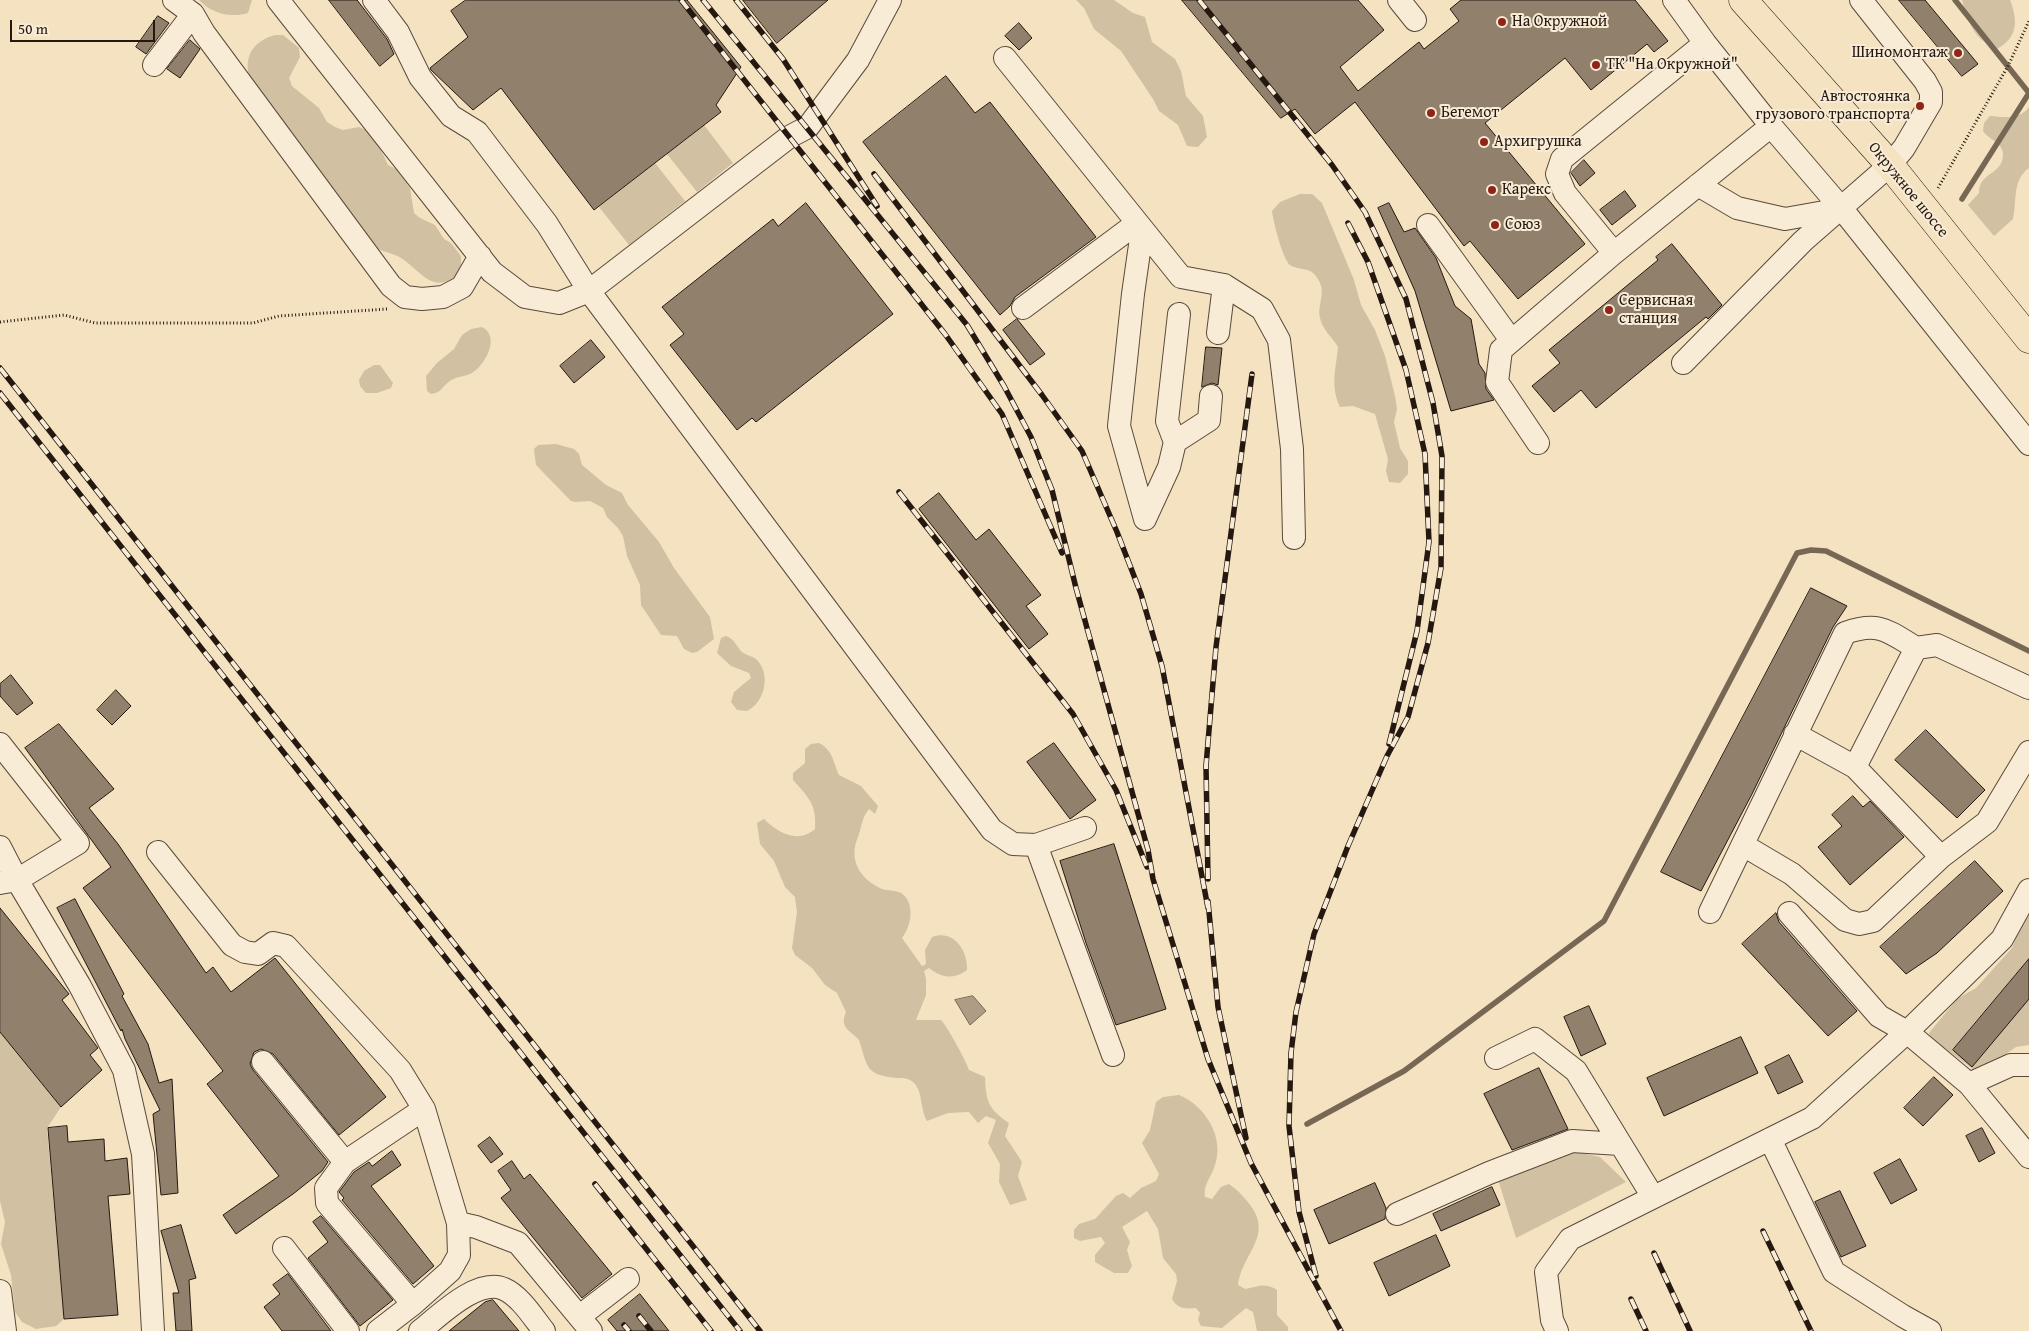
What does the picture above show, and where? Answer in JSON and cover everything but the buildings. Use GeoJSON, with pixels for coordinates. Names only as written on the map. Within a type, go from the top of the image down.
{"type":"FeatureCollection","features":[{"type":"Feature","properties":{"kind":"main road","name":"Окружное шоссе"},"geometry":{"type":"LineString","coordinates":[[1743,0],[1890,165],[2029,339]]}},
{"type":"Feature","properties":{"kind":"street"},"geometry":{"type":"LineString","coordinates":[[174,0],[193,14],[204,33],[391,286],[405,297],[422,299],[443,297],[462,287],[480,256]]}},
{"type":"Feature","properties":{"kind":"street"},"geometry":{"type":"LineString","coordinates":[[278,0],[492,272],[525,297],[559,304],[589,291],[789,137],[808,127],[858,60],[890,0]]}},
{"type":"Feature","properties":{"kind":"street"},"geometry":{"type":"LineString","coordinates":[[1399,0],[1415,20]]}},
{"type":"Feature","properties":{"kind":"street"},"geometry":{"type":"LineString","coordinates":[[1674,0],[1705,43],[1771,126],[1842,209],[2029,444]]}},
{"type":"Feature","properties":{"kind":"street"},"geometry":{"type":"LineString","coordinates":[[1683,363],[1803,241],[1842,209],[1890,165],[1904,148],[1931,102],[1931,92],[1861,0]]}},
{"type":"Feature","properties":{"kind":"street"},"geometry":{"type":"LineString","coordinates":[[383,3],[420,76],[451,116],[477,132],[547,224],[589,291],[992,830],[1013,844],[1036,845],[1085,828]]}},
{"type":"Feature","properties":{"kind":"street"},"geometry":{"type":"LineString","coordinates":[[154,65],[193,14]]}},
{"type":"Feature","properties":{"kind":"street"},"geometry":{"type":"LineString","coordinates":[[1614,253],[1564,193],[1557,174],[1562,159],[1705,43]]}},
{"type":"Feature","properties":{"kind":"street"},"geometry":{"type":"LineString","coordinates":[[1005,58],[1181,277],[1224,284],[1262,309],[1279,340],[1292,449],[1294,538]]}},
{"type":"Feature","properties":{"kind":"street"},"geometry":{"type":"LineString","coordinates":[[1538,443],[1497,382],[1501,350],[1614,253],[1771,126]]}},
{"type":"Feature","properties":{"kind":"street"},"geometry":{"type":"LineString","coordinates":[[1698,185],[1737,208],[1784,219],[1842,209]]}},
{"type":"Feature","properties":{"kind":"street"},"geometry":{"type":"LineString","coordinates":[[1428,225],[1511,340]]}},
{"type":"Feature","properties":{"kind":"street"},"geometry":{"type":"LineString","coordinates":[[1023,308],[1140,227]]}},
{"type":"Feature","properties":{"kind":"street"},"geometry":{"type":"LineString","coordinates":[[1140,227],[1119,426],[1145,519],[1169,467],[1175,442],[1167,422],[1178,314]]}},
{"type":"Feature","properties":{"kind":"street"},"geometry":{"type":"LineString","coordinates":[[1218,332],[1224,284]]}},
{"type":"Feature","properties":{"kind":"street"},"geometry":{"type":"LineString","coordinates":[[1175,442],[1209,420],[1211,396]]}},
{"type":"Feature","properties":{"kind":"street"},"geometry":{"type":"LineString","coordinates":[[1710,912],[1845,633],[1860,627],[1884,628],[1916,648],[1937,645],[2029,688]]}},
{"type":"Feature","properties":{"kind":"street"},"geometry":{"type":"LineString","coordinates":[[1855,767],[1916,648]]}},
{"type":"Feature","properties":{"kind":"street"},"geometry":{"type":"LineString","coordinates":[[1795,734],[1855,767],[1941,857]]}},
{"type":"Feature","properties":{"kind":"street"},"geometry":{"type":"LineString","coordinates":[[0,744],[78,843],[8,882]]}},
{"type":"Feature","properties":{"kind":"street"},"geometry":{"type":"LineString","coordinates":[[1743,845],[1792,874],[1845,920],[1859,924],[1874,920],[1941,857],[1986,822],[2029,752]]}},
{"type":"Feature","properties":{"kind":"street"},"geometry":{"type":"LineString","coordinates":[[1036,845],[1113,1055]]}},
{"type":"Feature","properties":{"kind":"street"},"geometry":{"type":"LineString","coordinates":[[0,847],[8,882],[80,986],[124,1070],[143,1154],[153,1331]]}},
{"type":"Feature","properties":{"kind":"street"},"geometry":{"type":"LineString","coordinates":[[158,852],[232,945],[245,952],[258,954],[272,943],[286,946],[400,1070],[424,1109],[458,1223],[459,1255],[450,1271],[414,1304],[378,1331]]}},
{"type":"Feature","properties":{"kind":"street"},"geometry":{"type":"LineString","coordinates":[[1557,1331],[1552,1320],[1546,1272],[1570,1239],[1812,1118],[1907,1032],[2002,939],[2029,890]]}},
{"type":"Feature","properties":{"kind":"street"},"geometry":{"type":"LineString","coordinates":[[1789,913],[1879,1016],[1907,1032],[1969,1084],[2029,1157]]}},
{"type":"Feature","properties":{"kind":"street"},"geometry":{"type":"LineString","coordinates":[[1496,1058],[1535,1039],[1576,1071],[1652,1197]]}},
{"type":"Feature","properties":{"kind":"street"},"geometry":{"type":"LineString","coordinates":[[263,1062],[345,1162]]}},
{"type":"Feature","properties":{"kind":"street"},"geometry":{"type":"LineString","coordinates":[[1969,1084],[2010,1066],[2029,1065]]}},
{"type":"Feature","properties":{"kind":"street"},"geometry":{"type":"LineString","coordinates":[[414,1304],[327,1203],[326,1188],[345,1162],[424,1109]]}},
{"type":"Feature","properties":{"kind":"street"},"geometry":{"type":"LineString","coordinates":[[1770,1139],[1834,1272],[1930,1331]]}},
{"type":"Feature","properties":{"kind":"street"},"geometry":{"type":"LineString","coordinates":[[1397,1214],[1488,1173],[1572,1141],[1620,1144]]}},
{"type":"Feature","properties":{"kind":"street"},"geometry":{"type":"LineString","coordinates":[[458,1223],[476,1226],[518,1243],[586,1324],[628,1279]]}},
{"type":"Feature","properties":{"kind":"street"},"geometry":{"type":"LineString","coordinates":[[284,1248],[348,1331]]}},
{"type":"Feature","properties":{"kind":"street"},"geometry":{"type":"LineString","coordinates":[[420,1331],[470,1293],[488,1287],[503,1288],[524,1306],[544,1331]]}},
{"type":"Feature","properties":{"kind":"street"},"geometry":{"type":"LineString","coordinates":[[0,1291],[5,1331]]}},
{"type":"Feature","properties":{"kind":"path"},"geometry":{"type":"LineString","coordinates":[[1929,215],[1940,180],[2008,66],[2029,22]]}},
{"type":"Feature","properties":{"kind":"path"},"geometry":{"type":"LineString","coordinates":[[0,322],[64,315],[95,323],[253,322],[279,316],[393,309]]}},
{"type":"Feature","properties":{"kind":"shaded area"},"geometry":{"type":"Polygon","coordinates":[[[199,0],[252,0],[248,13],[228,15],[210,9],[199,0]]]}},
{"type":"Feature","properties":{"kind":"shaded area"},"geometry":{"type":"Polygon","coordinates":[[[1076,0],[1114,0],[1133,13],[1145,17],[1152,42],[1175,59],[1181,71],[1186,96],[1203,116],[1207,137],[1198,147],[1187,146],[1178,125],[1159,111],[1121,51],[1094,29],[1084,8],[1076,0]]]}},
{"type":"Feature","properties":{"kind":"shaded area"},"geometry":{"type":"Polygon","coordinates":[[[1962,0],[2010,0],[2015,21],[2009,40],[1997,49],[1982,40],[1970,23],[1962,0]]]}},
{"type":"Feature","properties":{"kind":"shaded area"},"geometry":{"type":"Polygon","coordinates":[[[275,35],[283,35],[299,48],[300,57],[289,78],[292,86],[319,108],[327,122],[335,127],[343,130],[359,127],[366,130],[381,150],[388,165],[396,169],[410,188],[414,213],[435,225],[444,239],[451,243],[461,256],[461,272],[452,279],[443,282],[429,280],[401,258],[372,247],[249,76],[248,62],[252,50],[261,41],[275,35]]]}},
{"type":"Feature","properties":{"kind":"shaded area"},"geometry":{"type":"Polygon","coordinates":[[[2029,107],[2029,168],[2020,178],[2016,191],[2013,219],[1994,236],[1968,205],[1979,193],[1983,181],[2002,161],[2001,147],[1983,131],[1984,123],[1990,116],[2016,116],[2029,107]]]}},
{"type":"Feature","properties":{"kind":"shaded area"},"geometry":{"type":"Polygon","coordinates":[[[704,125],[733,163],[697,192],[667,154],[704,125]]]}},
{"type":"Feature","properties":{"kind":"shaded area"},"geometry":{"type":"Polygon","coordinates":[[[655,163],[685,201],[629,245],[599,207],[655,163]]]}},
{"type":"Feature","properties":{"kind":"shaded area"},"geometry":{"type":"Polygon","coordinates":[[[1300,194],[1312,194],[1322,203],[1354,280],[1361,305],[1375,330],[1385,356],[1397,409],[1394,422],[1400,448],[1408,461],[1408,474],[1400,483],[1389,482],[1386,471],[1388,459],[1375,414],[1353,406],[1340,407],[1334,385],[1338,347],[1321,322],[1319,313],[1322,295],[1321,286],[1313,273],[1290,265],[1281,248],[1272,211],[1280,202],[1300,194]]]}},
{"type":"Feature","properties":{"kind":"shaded area"},"geometry":{"type":"Polygon","coordinates":[[[482,327],[488,332],[491,344],[482,364],[472,373],[452,379],[437,392],[431,394],[427,391],[426,376],[437,363],[454,349],[462,335],[471,329],[482,327]]]}},
{"type":"Feature","properties":{"kind":"shaded area"},"geometry":{"type":"Polygon","coordinates":[[[374,365],[380,365],[393,383],[391,388],[377,393],[366,393],[360,386],[359,380],[364,371],[374,365]]]}},
{"type":"Feature","properties":{"kind":"shaded area"},"geometry":{"type":"Polygon","coordinates":[[[556,444],[574,449],[579,454],[582,465],[606,485],[622,493],[628,505],[659,542],[674,568],[710,617],[714,639],[697,652],[692,653],[684,649],[677,636],[661,635],[641,605],[640,585],[627,556],[623,536],[607,517],[603,508],[590,501],[571,501],[536,465],[534,449],[538,445],[556,444]]]}},
{"type":"Feature","properties":{"kind":"shaded area"},"geometry":{"type":"Polygon","coordinates":[[[726,636],[734,641],[742,652],[756,659],[762,667],[764,674],[764,689],[761,696],[758,702],[747,711],[737,710],[731,702],[734,692],[751,678],[749,673],[731,666],[717,653],[721,638],[726,636]]]}},
{"type":"Feature","properties":{"kind":"shaded area"},"geometry":{"type":"Polygon","coordinates":[[[819,743],[830,753],[839,775],[861,786],[878,806],[875,814],[869,809],[864,816],[855,845],[855,861],[862,874],[874,885],[882,889],[899,892],[906,897],[910,909],[910,922],[902,938],[922,966],[926,964],[925,950],[932,937],[940,935],[953,939],[958,943],[965,955],[967,970],[957,975],[943,976],[929,968],[924,971],[926,995],[916,1020],[941,1020],[969,1070],[985,1077],[989,1104],[992,1109],[1009,1123],[1005,1136],[1022,1162],[1018,1176],[1027,1200],[1010,1205],[999,1182],[1000,1164],[988,1143],[996,1120],[986,1116],[978,1123],[969,1112],[948,1113],[927,1121],[920,1095],[913,1082],[907,1079],[879,1075],[870,1068],[864,1057],[859,1040],[846,1028],[844,1017],[846,1012],[837,993],[825,985],[812,968],[795,955],[792,948],[797,912],[795,897],[785,887],[774,861],[760,844],[757,823],[764,819],[775,829],[795,836],[802,836],[815,829],[813,807],[807,796],[793,780],[793,773],[805,763],[805,749],[811,744],[819,743]]]}},
{"type":"Feature","properties":{"kind":"shaded area"},"geometry":{"type":"Polygon","coordinates":[[[2029,914],[2029,1045],[2016,1047],[1989,1066],[1973,1069],[1931,1038],[1929,1033],[1957,999],[1976,988],[2012,948],[2024,917],[2029,914]]]}},
{"type":"Feature","properties":{"kind":"shaded area"},"geometry":{"type":"Polygon","coordinates":[[[973,996],[986,1011],[970,1025],[955,1000],[973,996]]]}},
{"type":"Feature","properties":{"kind":"shaded area"},"geometry":{"type":"Polygon","coordinates":[[[0,1032],[61,1107],[47,1128],[64,1319],[56,1326],[36,1329],[22,1322],[15,1312],[11,1275],[1,1244],[5,1222],[0,1201],[0,1032]]]}},
{"type":"Feature","properties":{"kind":"shaded area"},"geometry":{"type":"Polygon","coordinates":[[[1179,1095],[1198,1107],[1205,1115],[1215,1135],[1217,1157],[1206,1185],[1205,1197],[1212,1199],[1221,1187],[1229,1184],[1248,1202],[1258,1219],[1259,1229],[1257,1238],[1244,1265],[1238,1285],[1245,1289],[1265,1286],[1277,1290],[1277,1315],[1288,1327],[1288,1331],[1257,1331],[1253,1312],[1246,1308],[1222,1328],[1201,1326],[1198,1320],[1200,1313],[1196,1308],[1182,1308],[1172,1299],[1177,1281],[1176,1274],[1163,1258],[1158,1229],[1147,1211],[1122,1227],[1130,1242],[1127,1250],[1132,1266],[1128,1273],[1114,1273],[1095,1262],[1095,1255],[1105,1243],[1101,1237],[1080,1241],[1074,1238],[1074,1230],[1079,1224],[1095,1219],[1116,1196],[1123,1193],[1130,1198],[1141,1188],[1156,1181],[1159,1174],[1142,1143],[1150,1130],[1156,1102],[1163,1097],[1179,1095]]]}},
{"type":"Feature","properties":{"kind":"shaded area"},"geometry":{"type":"Polygon","coordinates":[[[1577,1152],[1600,1157],[1626,1182],[1516,1238],[1497,1176],[1577,1152]]]}},
{"type":"Feature","properties":{"kind":"waterway"},"geometry":{"type":"LineString","coordinates":[[1955,0],[2029,93]]}},
{"type":"Feature","properties":{"kind":"waterway"},"geometry":{"type":"LineString","coordinates":[[1962,199],[2029,93]]}},
{"type":"Feature","properties":{"kind":"waterway"},"geometry":{"type":"LineString","coordinates":[[1307,1124],[1404,1071],[1604,921],[1797,553],[1811,550],[1826,551],[2029,651]]}},
{"type":"Feature","properties":{"kind":"railway"},"geometry":{"type":"LineString","coordinates":[[681,0],[945,334],[1002,414],[1062,553]]}},
{"type":"Feature","properties":{"kind":"railway"},"geometry":{"type":"LineString","coordinates":[[703,0],[967,325],[1004,386],[1031,437],[1052,490],[1076,588],[1148,850],[1153,879],[1208,1059],[1251,1163],[1341,1331]]}},
{"type":"Feature","properties":{"kind":"railway"},"geometry":{"type":"LineString","coordinates":[[736,0],[783,59],[877,206]]}},
{"type":"Feature","properties":{"kind":"railway"},"geometry":{"type":"LineString","coordinates":[[1199,0],[1332,165],[1365,212],[1406,299],[1433,403],[1442,456],[1441,568],[1428,643],[1408,717],[1387,756],[1348,846],[1314,934],[1296,1012],[1291,1053],[1289,1126],[1299,1212],[1316,1276]]}},
{"type":"Feature","properties":{"kind":"railway"},"geometry":{"type":"LineString","coordinates":[[874,174],[1042,395],[1082,451],[1141,594],[1162,666],[1208,908]]}},
{"type":"Feature","properties":{"kind":"railway"},"geometry":{"type":"LineString","coordinates":[[1348,223],[1368,262],[1406,370],[1425,454],[1429,542],[1417,631],[1389,744]]}},
{"type":"Feature","properties":{"kind":"railway"},"geometry":{"type":"LineString","coordinates":[[0,368],[760,1331]]}},
{"type":"Feature","properties":{"kind":"railway"},"geometry":{"type":"LineString","coordinates":[[1208,879],[1206,766],[1216,647],[1252,374]]}},
{"type":"Feature","properties":{"kind":"railway"},"geometry":{"type":"LineString","coordinates":[[0,393],[740,1331]]}},
{"type":"Feature","properties":{"kind":"railway"},"geometry":{"type":"LineString","coordinates":[[899,492],[1073,714],[1116,790],[1147,867]]}},
{"type":"Feature","properties":{"kind":"railway"},"geometry":{"type":"LineString","coordinates":[[1208,901],[1218,1007],[1246,1138]]}},
{"type":"Feature","properties":{"kind":"railway"},"geometry":{"type":"LineString","coordinates":[[595,1184],[711,1331]]}},
{"type":"Feature","properties":{"kind":"railway"},"geometry":{"type":"LineString","coordinates":[[1763,1231],[1811,1331]]}},
{"type":"Feature","properties":{"kind":"railway"},"geometry":{"type":"LineString","coordinates":[[1654,1253],[1690,1331]]}},
{"type":"Feature","properties":{"kind":"railway"},"geometry":{"type":"LineString","coordinates":[[1631,1299],[1646,1331]]}},
{"type":"Feature","properties":{"kind":"railway"},"geometry":{"type":"LineString","coordinates":[[639,1316],[651,1331]]}},
{"type":"Feature","properties":{"kind":"railway"},"geometry":{"type":"LineString","coordinates":[[624,1325],[629,1331]]}},
{"type":"Feature","properties":{"kind":"place","name":"На Окружной"},"geometry":{"type":"Point","coordinates":[1502,22]}},
{"type":"Feature","properties":{"kind":"place","name":"Шиномонтаж"},"geometry":{"type":"Point","coordinates":[1958,53]}},
{"type":"Feature","properties":{"kind":"place","name":"ТК \"На Окружной\""},"geometry":{"type":"Point","coordinates":[1596,65]}},
{"type":"Feature","properties":{"kind":"place","name":"Автостоянка грузового транспорта"},"geometry":{"type":"Point","coordinates":[1920,106]}},
{"type":"Feature","properties":{"kind":"place","name":"Бегемот"},"geometry":{"type":"Point","coordinates":[1431,113]}},
{"type":"Feature","properties":{"kind":"place","name":"Архигрушка"},"geometry":{"type":"Point","coordinates":[1484,142]}},
{"type":"Feature","properties":{"kind":"place","name":"Карекс"},"geometry":{"type":"Point","coordinates":[1492,190]}},
{"type":"Feature","properties":{"kind":"place","name":"Союз"},"geometry":{"type":"Point","coordinates":[1495,225]}},
{"type":"Feature","properties":{"kind":"place","name":"Сервисная станция"},"geometry":{"type":"Point","coordinates":[1609,310]}}]}
